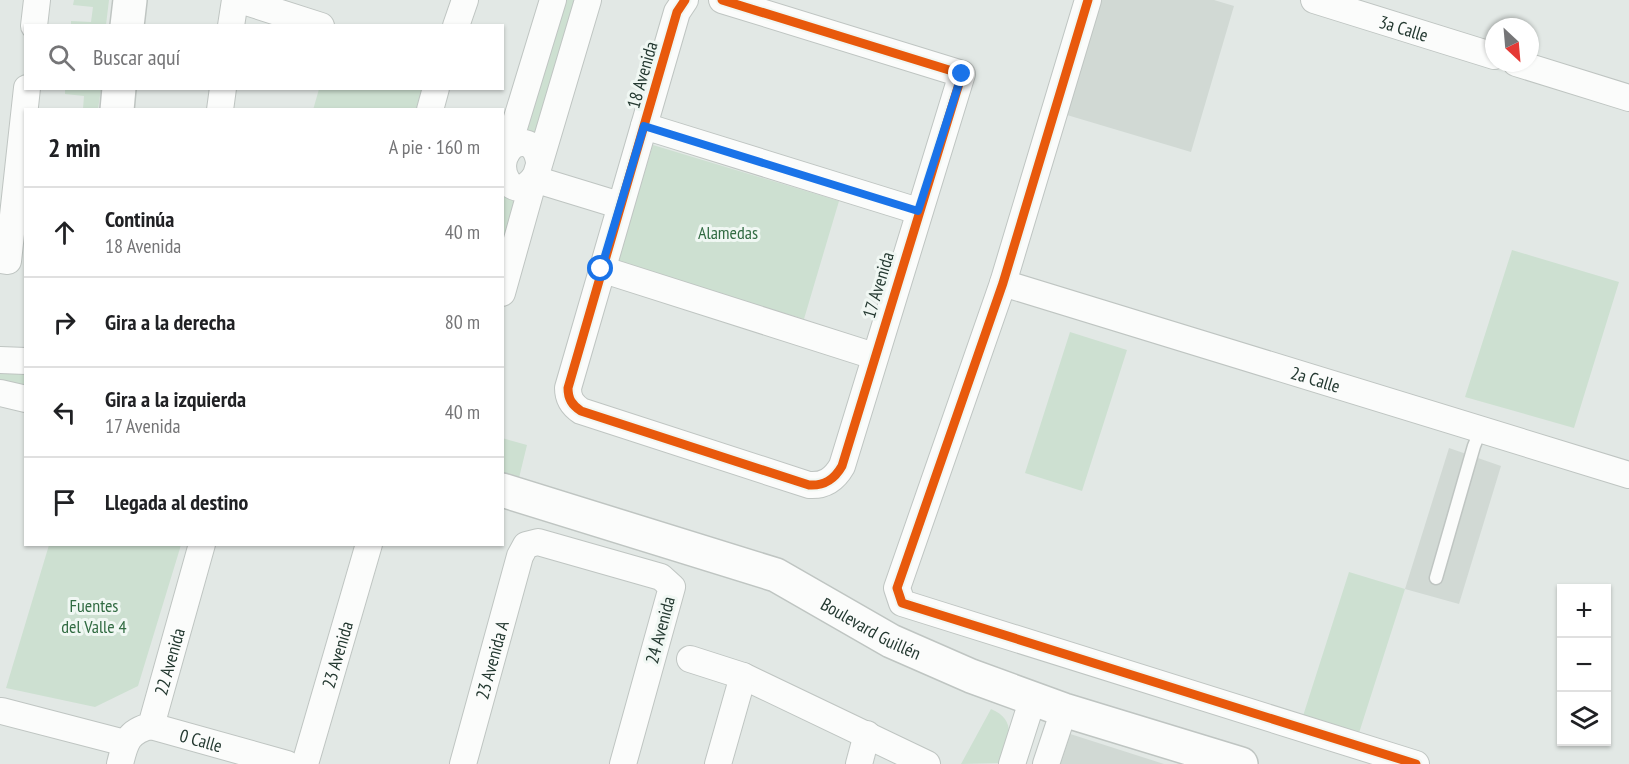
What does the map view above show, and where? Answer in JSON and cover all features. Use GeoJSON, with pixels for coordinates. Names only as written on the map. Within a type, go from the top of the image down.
{"type":"FeatureCollection","features":[{"type":"Feature","properties":{"kind":"main road"},"geometry":{"type":"LineString","coordinates":[[127,24],[130,0]]}},
{"type":"Feature","properties":{"kind":"main road"},"geometry":{"type":"LineString","coordinates":[[117,108],[119,90]]}},
{"type":"Feature","properties":{"kind":"main road","name":"Boulevard Guillén"},"geometry":{"type":"LineString","coordinates":[[504,491],[777,575],[891,641],[971,676],[1064,710],[1241,764]]}},
{"type":"Feature","properties":{"kind":"street"},"geometry":{"type":"LineString","coordinates":[[34,24],[37,0]]}},
{"type":"Feature","properties":{"kind":"street"},"geometry":{"type":"LineString","coordinates":[[231,24],[235,0]]}},
{"type":"Feature","properties":{"kind":"street"},"geometry":{"type":"LineString","coordinates":[[240,0],[315,24]]}},
{"type":"Feature","properties":{"kind":"street"},"geometry":{"type":"LineString","coordinates":[[457,24],[465,0]]}},
{"type":"Feature","properties":{"kind":"street"},"geometry":{"type":"LineString","coordinates":[[504,158],[554,0]]}},
{"type":"Feature","properties":{"kind":"street"},"geometry":{"type":"LineString","coordinates":[[504,286],[588,0]]}},
{"type":"Feature","properties":{"kind":"street","name":"17 Avenida"},"geometry":{"type":"LineString","coordinates":[[722,0],[962,74],[918,211],[842,466],[828,482],[809,485]]}},
{"type":"Feature","properties":{"kind":"street"},"geometry":{"type":"LineString","coordinates":[[1088,0],[1003,283],[897,588],[902,603],[1416,764]]}},
{"type":"Feature","properties":{"kind":"street","name":"3a Calle"},"geometry":{"type":"LineString","coordinates":[[1314,0],[1485,53]]}},
{"type":"Feature","properties":{"kind":"street","name":"18 Avenida"},"geometry":{"type":"LineString","coordinates":[[681,6],[622,197],[568,388],[572,403],[581,411],[809,485]]}},
{"type":"Feature","properties":{"kind":"street"},"geometry":{"type":"LineString","coordinates":[[1539,70],[1629,98]]}},
{"type":"Feature","properties":{"kind":"street"},"geometry":{"type":"LineString","coordinates":[[25,108],[27,90]]}},
{"type":"Feature","properties":{"kind":"street"},"geometry":{"type":"LineString","coordinates":[[220,108],[223,90]]}},
{"type":"Feature","properties":{"kind":"street"},"geometry":{"type":"LineString","coordinates":[[430,108],[435,90]]}},
{"type":"Feature","properties":{"kind":"street"},"geometry":{"type":"LineString","coordinates":[[0,260],[8,261],[24,115]]}},
{"type":"Feature","properties":{"kind":"street"},"geometry":{"type":"LineString","coordinates":[[644,126],[918,211]]}},
{"type":"Feature","properties":{"kind":"street"},"geometry":{"type":"LineString","coordinates":[[504,160],[514,145],[526,142],[536,151],[537,171],[525,186],[513,187],[504,177]]}},
{"type":"Feature","properties":{"kind":"street"},"geometry":{"type":"LineString","coordinates":[[537,171],[622,197]]}},
{"type":"Feature","properties":{"kind":"street"},"geometry":{"type":"LineString","coordinates":[[601,269],[874,356]]}},
{"type":"Feature","properties":{"kind":"street","name":"2a Calle"},"geometry":{"type":"LineString","coordinates":[[1003,283],[1629,475]]}},
{"type":"Feature","properties":{"kind":"street"},"geometry":{"type":"LineString","coordinates":[[0,360],[24,361]]}},
{"type":"Feature","properties":{"kind":"street"},"geometry":{"type":"LineString","coordinates":[[0,393],[24,399]]}},
{"type":"Feature","properties":{"kind":"street","name":"24 Avenida"},"geometry":{"type":"LineString","coordinates":[[520,556],[526,545],[538,542],[661,578],[672,586],[623,764]]}},
{"type":"Feature","properties":{"kind":"street","name":"22 Avenida"},"geometry":{"type":"LineString","coordinates":[[151,726],[201,546]]}},
{"type":"Feature","properties":{"kind":"street","name":"23 Avenida"},"geometry":{"type":"LineString","coordinates":[[305,764],[368,546]]}},
{"type":"Feature","properties":{"kind":"street","name":"23 Avenida A"},"geometry":{"type":"LineString","coordinates":[[464,764],[520,556]]}},
{"type":"Feature","properties":{"kind":"street"},"geometry":{"type":"LineString","coordinates":[[690,659],[742,676],[927,764]]}},
{"type":"Feature","properties":{"kind":"street"},"geometry":{"type":"LineString","coordinates":[[718,764],[742,676]]}},
{"type":"Feature","properties":{"kind":"street"},"geometry":{"type":"LineString","coordinates":[[1012,764],[1033,698]]}},
{"type":"Feature","properties":{"kind":"street"},"geometry":{"type":"LineString","coordinates":[[1046,764],[1064,710]]}},
{"type":"Feature","properties":{"kind":"street"},"geometry":{"type":"LineString","coordinates":[[2,711],[123,754],[127,738],[139,729],[151,726]]}},
{"type":"Feature","properties":{"kind":"street","name":"0 Calle"},"geometry":{"type":"LineString","coordinates":[[151,726],[287,764]]}},
{"type":"Feature","properties":{"kind":"street"},"geometry":{"type":"LineString","coordinates":[[859,764],[867,734]]}},
{"type":"Feature","properties":{"kind":"lane"},"geometry":{"type":"LineString","coordinates":[[1436,578],[1481,429]]}},
{"type":"Feature","properties":{"kind":"shaded area"},"geometry":{"type":"Polygon","coordinates":[[[1101,0],[1214,0],[1234,6],[1191,152],[1067,115],[1101,0]]]}},
{"type":"Feature","properties":{"kind":"shaded area"},"geometry":{"type":"Polygon","coordinates":[[[1449,448],[1501,466],[1459,604],[1405,589],[1449,448]]]}},
{"type":"Feature","properties":{"kind":"shaded area"},"geometry":{"type":"Polygon","coordinates":[[[1064,732],[1164,764],[1051,764],[1064,732]]]}},
{"type":"Feature","properties":{"kind":"green space"},"geometry":{"type":"Polygon","coordinates":[[[74,0],[109,0],[106,24],[71,24],[71,21],[91,22],[93,7],[73,5],[74,0]]]}},
{"type":"Feature","properties":{"kind":"green space"},"geometry":{"type":"Polygon","coordinates":[[[558,0],[584,0],[542,139],[518,132],[558,0]]]}},
{"type":"Feature","properties":{"kind":"green space"},"geometry":{"type":"Polygon","coordinates":[[[65,90],[101,90],[98,108],[83,108],[84,96],[65,94],[65,90]]]}},
{"type":"Feature","properties":{"kind":"green space"},"geometry":{"type":"Polygon","coordinates":[[[319,90],[425,90],[418,108],[314,108],[319,90]]]}},
{"type":"Feature","properties":{"kind":"green space","name":"Alamedas"},"geometry":{"type":"Polygon","coordinates":[[[653,145],[839,201],[804,319],[617,263],[653,145]]]}},
{"type":"Feature","properties":{"kind":"green space"},"geometry":{"type":"Polygon","coordinates":[[[504,194],[522,199],[504,269],[504,194]]]}},
{"type":"Feature","properties":{"kind":"green space"},"geometry":{"type":"Polygon","coordinates":[[[1512,250],[1619,282],[1574,428],[1465,397],[1512,250]]]}},
{"type":"Feature","properties":{"kind":"green space"},"geometry":{"type":"Polygon","coordinates":[[[1070,332],[1127,350],[1082,491],[1025,473],[1070,332]]]}},
{"type":"Feature","properties":{"kind":"green space"},"geometry":{"type":"Polygon","coordinates":[[[0,363],[24,365],[24,399],[0,393],[0,363]]]}},
{"type":"Feature","properties":{"kind":"green space"},"geometry":{"type":"Polygon","coordinates":[[[504,439],[527,445],[519,478],[504,474],[504,439]]]}},
{"type":"Feature","properties":{"kind":"green space","name":"Fuentes del Valle 4"},"geometry":{"type":"Polygon","coordinates":[[[49,546],[181,546],[138,686],[95,707],[6,688],[49,546]]]}},
{"type":"Feature","properties":{"kind":"green space"},"geometry":{"type":"Polygon","coordinates":[[[1349,572],[1405,589],[1359,733],[1303,716],[1349,572]]]}},
{"type":"Feature","properties":{"kind":"green space"},"geometry":{"type":"Polygon","coordinates":[[[991,709],[1000,714],[1008,725],[1008,740],[999,763],[961,764],[991,709]]]}},
{"type":"Feature","properties":{"kind":"cycle path"},"geometry":{"type":"LineString","coordinates":[[685,0],[677,12],[568,388],[570,399],[581,411],[809,485],[824,483],[836,475],[842,466],[962,74],[722,0]]}},
{"type":"Feature","properties":{"kind":"cycle path"},"geometry":{"type":"LineString","coordinates":[[1088,0],[1003,283],[897,588],[902,603],[1416,764]]}},
{"type":"Feature","properties":{"kind":"route"},"geometry":{"type":"LineString","coordinates":[[601,269],[644,126],[918,211],[962,74]]}}]}
